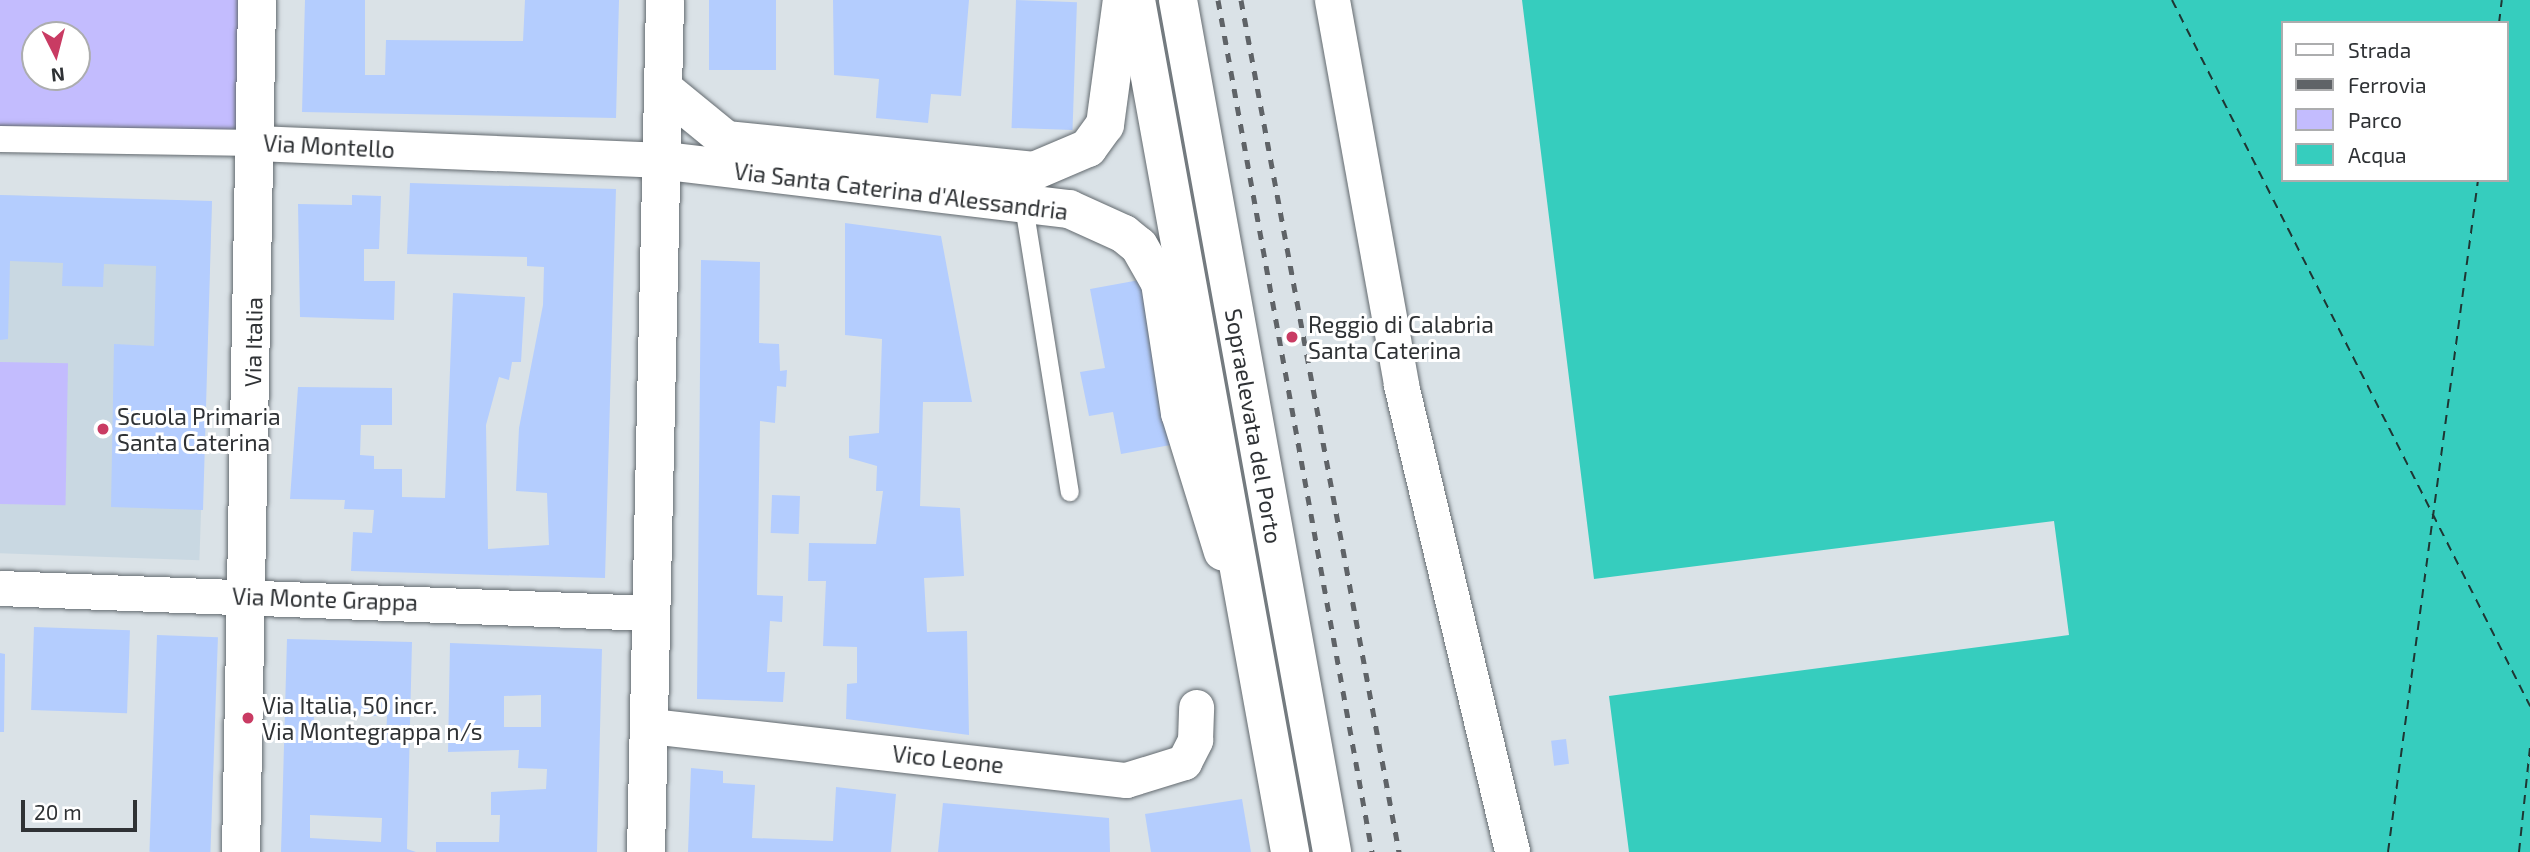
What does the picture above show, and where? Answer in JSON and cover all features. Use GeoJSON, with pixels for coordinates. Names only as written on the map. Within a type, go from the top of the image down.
{"type":"FeatureCollection","features":[{"type":"Feature","properties":{"kind":"street","name":"Via Italia"},"geometry":{"type":"LineString","coordinates":[[241,852],[249,596],[257,0]]}},
{"type":"Feature","properties":{"kind":"street"},"geometry":{"type":"LineString","coordinates":[[646,852],[651,726],[650,613],[658,160],[664,90],[665,0]]}},
{"type":"Feature","properties":{"kind":"street","name":"Via Santa Caterina d'Alessandria"},"geometry":{"type":"LineString","coordinates":[[658,160],[1022,188],[1070,159],[1105,125],[1122,0]]}},
{"type":"Feature","properties":{"kind":"street","name":"Sopraelevata del Porto"},"geometry":{"type":"LineString","coordinates":[[1136,0],[1290,852]]}},
{"type":"Feature","properties":{"kind":"street","name":"Sopraelevata del Porto"},"geometry":{"type":"LineString","coordinates":[[1178,0],[1332,852]]}},
{"type":"Feature","properties":{"kind":"street"},"geometry":{"type":"LineString","coordinates":[[1332,0],[1401,385],[1512,852]]}},
{"type":"Feature","properties":{"kind":"street","name":"Via Santa Caterina d'Alessandria"},"geometry":{"type":"LineString","coordinates":[[664,90],[726,140],[1022,188],[1105,222],[1139,246],[1152,266],[1180,413],[1251,644]]}},
{"type":"Feature","properties":{"kind":"street","name":"Via Montello"},"geometry":{"type":"LineString","coordinates":[[0,139],[256,143],[658,160]]}},
{"type":"Feature","properties":{"kind":"street","name":"Via Monte Grappa"},"geometry":{"type":"LineString","coordinates":[[0,588],[650,613]]}},
{"type":"Feature","properties":{"kind":"street","name":"Vico Leone"},"geometry":{"type":"LineString","coordinates":[[651,726],[1126,780],[1184,762],[1195,740],[1196,707]]}},
{"type":"Feature","properties":{"kind":"lane"},"geometry":{"type":"LineString","coordinates":[[1022,188],[1070,492]]}},
{"type":"Feature","properties":{"kind":"shaded area","name":"Scuola Primaria Santa Caterina"},"geometry":{"type":"Polygon","coordinates":[[[0,195],[212,202],[199,560],[0,553],[0,195]]]}},
{"type":"Feature","properties":{"kind":"green space"},"geometry":{"type":"Polygon","coordinates":[[[0,0],[257,0],[256,143],[0,139],[0,0]]]}},
{"type":"Feature","properties":{"kind":"green space"},"geometry":{"type":"Polygon","coordinates":[[[0,362],[68,363],[66,505],[0,504],[0,362]]]}},
{"type":"Feature","properties":{"kind":"water"},"geometry":{"type":"Polygon","coordinates":[[[1522,0],[2530,0],[2530,852],[1629,852],[1609,696],[2069,635],[2054,521],[1594,579],[1522,0]]]}},
{"type":"Feature","properties":{"kind":"building"},"geometry":{"type":"Polygon","coordinates":[[[305,0],[365,0],[365,75],[385,75],[386,40],[523,41],[525,0],[619,0],[616,118],[302,112],[305,0]]]}},
{"type":"Feature","properties":{"kind":"building"},"geometry":{"type":"Polygon","coordinates":[[[709,0],[776,0],[776,70],[709,70],[709,0]]]}},
{"type":"Feature","properties":{"kind":"building"},"geometry":{"type":"Polygon","coordinates":[[[833,0],[969,0],[961,96],[931,94],[928,123],[876,118],[879,79],[834,75],[833,0]]]}},
{"type":"Feature","properties":{"kind":"building"},"geometry":{"type":"Polygon","coordinates":[[[1016,0],[1077,2],[1072,130],[1012,128],[1016,0]]]}},
{"type":"Feature","properties":{"kind":"building"},"geometry":{"type":"Polygon","coordinates":[[[410,183],[616,189],[605,578],[351,571],[353,532],[372,533],[374,510],[344,509],[345,500],[290,499],[298,387],[392,388],[392,425],[361,425],[360,455],[374,456],[374,469],[402,469],[402,497],[445,498],[453,293],[525,297],[521,362],[512,362],[509,380],[499,377],[486,425],[488,549],[549,545],[547,493],[516,491],[519,428],[543,305],[544,267],[527,266],[527,257],[407,254],[410,183]]]}},
{"type":"Feature","properties":{"kind":"building"},"geometry":{"type":"Polygon","coordinates":[[[0,195],[212,201],[203,510],[111,507],[114,344],[154,346],[156,266],[104,264],[103,287],[62,286],[63,263],[10,261],[8,339],[0,340],[0,195]]]}},
{"type":"Feature","properties":{"kind":"building"},"geometry":{"type":"Polygon","coordinates":[[[352,195],[381,196],[379,249],[364,249],[364,281],[395,281],[394,320],[300,317],[298,204],[352,205],[352,195]]]}},
{"type":"Feature","properties":{"kind":"building"},"geometry":{"type":"Polygon","coordinates":[[[845,223],[941,236],[972,402],[923,402],[920,506],[960,508],[964,576],[924,578],[927,632],[967,631],[969,735],[846,719],[847,684],[857,683],[857,647],[823,646],[826,581],[808,581],[809,543],[876,544],[883,491],[876,491],[877,466],[849,458],[849,436],[879,433],[882,339],[845,335],[845,223]]]}},
{"type":"Feature","properties":{"kind":"building"},"geometry":{"type":"Polygon","coordinates":[[[701,260],[760,262],[759,343],[779,344],[780,371],[787,370],[786,387],[777,386],[775,423],[760,421],[757,595],[783,596],[782,622],[770,621],[767,672],[785,672],[783,702],[697,699],[701,260]]]}},
{"type":"Feature","properties":{"kind":"building"},"geometry":{"type":"Polygon","coordinates":[[[1145,279],[1176,444],[1121,454],[1113,412],[1089,416],[1080,372],[1105,368],[1090,289],[1145,279]]]}},
{"type":"Feature","properties":{"kind":"building"},"geometry":{"type":"Polygon","coordinates":[[[772,495],[800,496],[799,534],[771,533],[772,495]]]}},
{"type":"Feature","properties":{"kind":"building"},"geometry":{"type":"Polygon","coordinates":[[[34,627],[130,630],[127,713],[31,710],[34,627]]]}},
{"type":"Feature","properties":{"kind":"building"},"geometry":{"type":"Polygon","coordinates":[[[157,635],[218,637],[210,852],[149,852],[157,635]]]}},
{"type":"Feature","properties":{"kind":"building"},"geometry":{"type":"Polygon","coordinates":[[[287,639],[412,642],[407,849],[416,852],[281,852],[287,639]],[[314,715],[313,737],[386,739],[387,716],[314,715]],[[310,815],[310,838],[381,842],[382,818],[310,815]]]}},
{"type":"Feature","properties":{"kind":"building"},"geometry":{"type":"Polygon","coordinates":[[[450,643],[602,649],[597,852],[436,852],[436,842],[499,842],[500,815],[491,815],[491,792],[546,789],[547,769],[518,768],[519,750],[448,752],[450,643]],[[541,695],[504,696],[504,727],[541,727],[541,695]]]}},
{"type":"Feature","properties":{"kind":"building"},"geometry":{"type":"Polygon","coordinates":[[[0,653],[5,654],[4,732],[0,732],[0,653]]]}},
{"type":"Feature","properties":{"kind":"building"},"geometry":{"type":"Polygon","coordinates":[[[1566,739],[1569,764],[1554,766],[1551,741],[1566,739]]]}},
{"type":"Feature","properties":{"kind":"building"},"geometry":{"type":"Polygon","coordinates":[[[691,768],[723,771],[723,783],[755,785],[752,838],[833,841],[836,787],[896,794],[891,852],[688,852],[691,768]]]}},
{"type":"Feature","properties":{"kind":"building"},"geometry":{"type":"Polygon","coordinates":[[[1242,799],[1251,852],[1151,852],[1145,814],[1242,799]]]}},
{"type":"Feature","properties":{"kind":"building"},"geometry":{"type":"Polygon","coordinates":[[[943,803],[1109,818],[1110,852],[938,852],[943,803]]]}},
{"type":"Feature","properties":{"kind":"ferry route"},"geometry":{"type":"LineString","coordinates":[[2172,0],[2530,706]]}},
{"type":"Feature","properties":{"kind":"ferry route"},"geometry":{"type":"LineString","coordinates":[[2499,21],[2502,0]]}},
{"type":"Feature","properties":{"kind":"ferry route"},"geometry":{"type":"LineString","coordinates":[[2388,852],[2478,182]]}},
{"type":"Feature","properties":{"kind":"ferry route"},"geometry":{"type":"LineString","coordinates":[[2519,852],[2530,748]]}},
{"type":"Feature","properties":{"kind":"railway"},"geometry":{"type":"LineString","coordinates":[[1218,0],[1372,852]]}},
{"type":"Feature","properties":{"kind":"railway"},"geometry":{"type":"LineString","coordinates":[[1241,0],[1399,852]]}},
{"type":"Feature","properties":{"kind":"place","name":"Reggio di Calabria Santa Caterina"},"geometry":{"type":"Point","coordinates":[1292,337]}},
{"type":"Feature","properties":{"kind":"place","name":"Scuola Primaria Santa Caterina"},"geometry":{"type":"Point","coordinates":[103,429]}},
{"type":"Feature","properties":{"kind":"place","name":"Via Italia, 50 incr. Via Montegrappa n/s"},"geometry":{"type":"Point","coordinates":[248,718]}}]}
